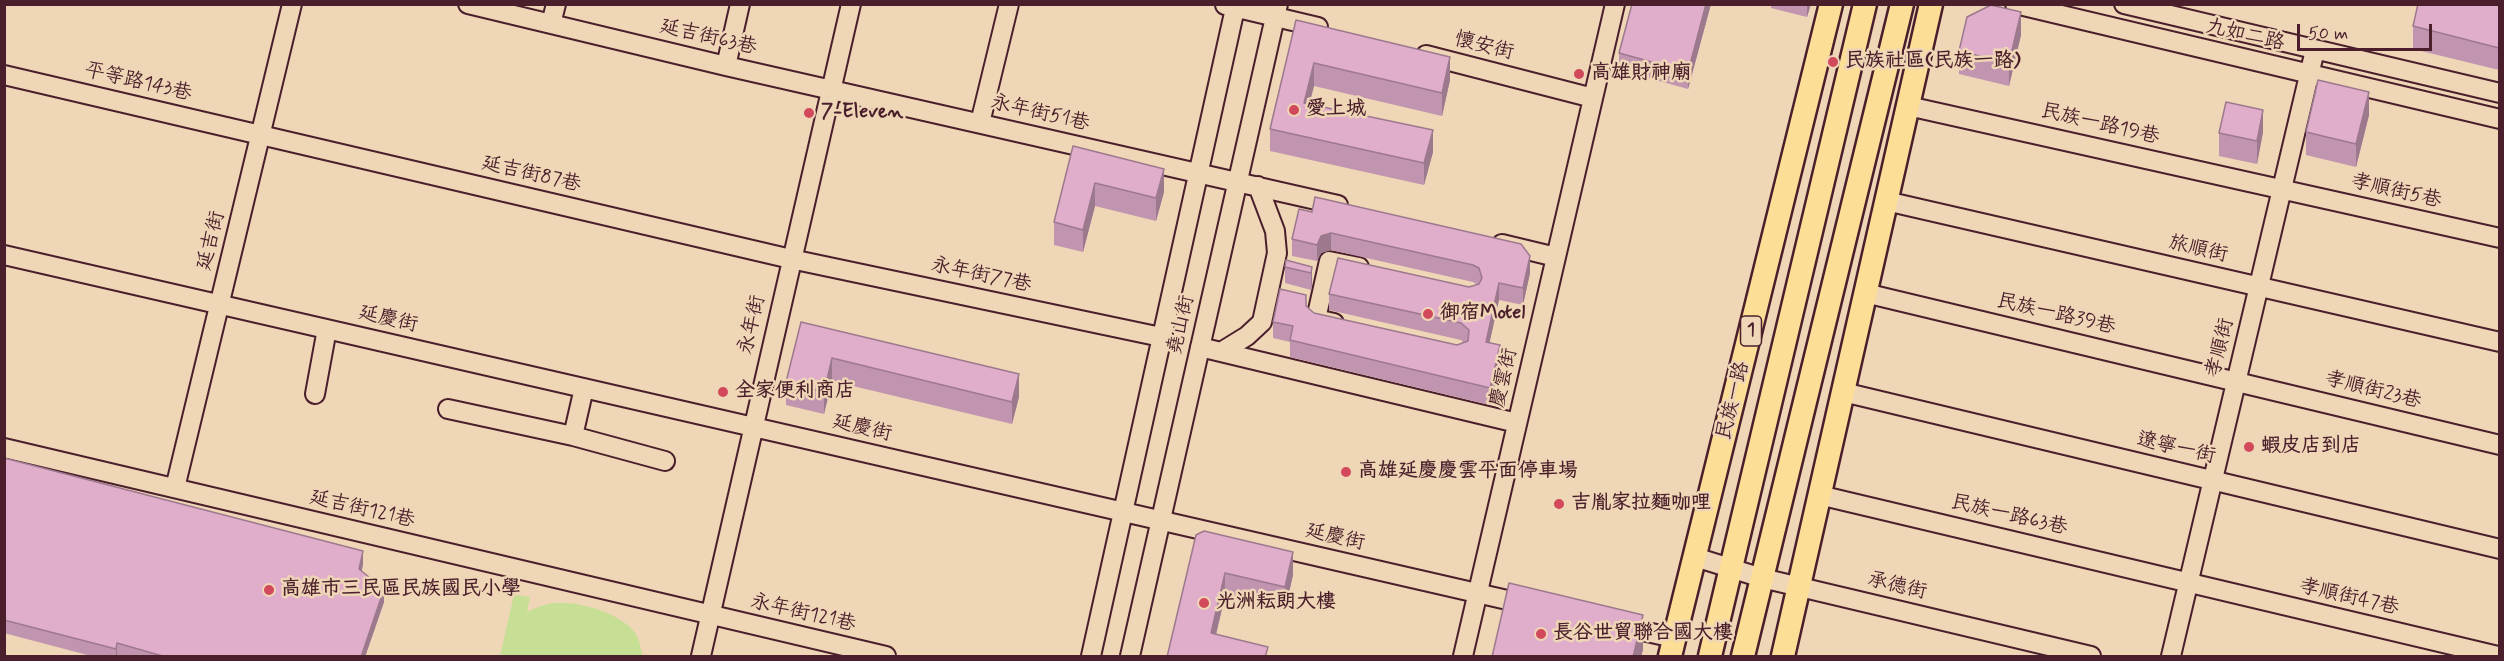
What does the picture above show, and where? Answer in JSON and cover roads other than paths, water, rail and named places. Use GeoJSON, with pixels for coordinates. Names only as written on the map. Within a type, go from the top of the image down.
{"type":"FeatureCollection","features":[{"type":"Feature","properties":{"kind":"main road","name":"民族一路"},"geometry":{"type":"LineString","coordinates":[[1672,647],[1830,4]]}},
{"type":"Feature","properties":{"kind":"main road","name":"民族一路"},"geometry":{"type":"LineString","coordinates":[[1710,657],[1865,4]]}},
{"type":"Feature","properties":{"kind":"main road"},"geometry":{"type":"LineString","coordinates":[[1743,657],[1902,4]]}},
{"type":"Feature","properties":{"kind":"main road"},"geometry":{"type":"LineString","coordinates":[[1783,657],[1931,4]]}},
{"type":"Feature","properties":{"kind":"street","name":"延吉街"},"geometry":{"type":"LineString","coordinates":[[175,488],[292,4]]}},
{"type":"Feature","properties":{"kind":"street","name":"延吉街63巷"},"geometry":{"type":"LineString","coordinates":[[468,4],[832,90]]}},
{"type":"Feature","properties":{"kind":"street"},"geometry":{"type":"LineString","coordinates":[[551,24],[556,4]]}},
{"type":"Feature","properties":{"kind":"street"},"geometry":{"type":"LineString","coordinates":[[726,66],[740,4]]}},
{"type":"Feature","properties":{"kind":"street","name":"永年街"},"geometry":{"type":"LineString","coordinates":[[701,657],[851,4]]}},
{"type":"Feature","properties":{"kind":"street"},"geometry":{"type":"LineString","coordinates":[[980,123],[1009,4]]}},
{"type":"Feature","properties":{"kind":"street","name":"慶雲街"},"geometry":{"type":"LineString","coordinates":[[1462,657],[1615,4]]}},
{"type":"Feature","properties":{"kind":"street","name":"九如二路"},"geometry":{"type":"LineString","coordinates":[[2015,4],[2499,119]]}},
{"type":"Feature","properties":{"kind":"street"},"geometry":{"type":"LineString","coordinates":[[1232,5],[1276,10],[1341,33]]}},
{"type":"Feature","properties":{"kind":"street","name":"堯山街"},"geometry":{"type":"LineString","coordinates":[[1090,657],[1198,174],[1232,5]]}},
{"type":"Feature","properties":{"kind":"street","name":"九如二路"},"geometry":{"type":"LineString","coordinates":[[2136,6],[2499,93]]}},
{"type":"Feature","properties":{"kind":"street","name":"堯山街"},"geometry":{"type":"LineString","coordinates":[[1130,657],[1276,10]]}},
{"type":"Feature","properties":{"kind":"street","name":"孝順街"},"geometry":{"type":"LineString","coordinates":[[2171,657],[2315,50]]}},
{"type":"Feature","properties":{"kind":"street","name":"懷安街"},"geometry":{"type":"LineString","coordinates":[[1409,51],[1593,98]]}},
{"type":"Feature","properties":{"kind":"street","name":"平等路143巷"},"geometry":{"type":"LineString","coordinates":[[4,75],[261,136]]}},
{"type":"Feature","properties":{"kind":"street","name":"永年街51巷"},"geometry":{"type":"LineString","coordinates":[[832,90],[1350,208]]}},
{"type":"Feature","properties":{"kind":"street","name":"民族一路19巷"},"geometry":{"type":"LineString","coordinates":[[1908,106],[2282,189]]}},
{"type":"Feature","properties":{"kind":"street","name":"延吉街87巷"},"geometry":{"type":"LineString","coordinates":[[261,136],[791,259]]}},
{"type":"Feature","properties":{"kind":"street"},"geometry":{"type":"LineString","coordinates":[[1221,352],[1247,336],[1262,322],[1277,253],[1275,231],[1258,186]]}},
{"type":"Feature","properties":{"kind":"street","name":"孝順街5巷"},"geometry":{"type":"LineString","coordinates":[[2282,189],[2499,238]]}},
{"type":"Feature","properties":{"kind":"street","name":"旅順街"},"geometry":{"type":"LineString","coordinates":[[1886,201],[2499,342]]}},
{"type":"Feature","properties":{"kind":"street"},"geometry":{"type":"LineString","coordinates":[[1487,241],[1556,257]]}},
{"type":"Feature","properties":{"kind":"street","name":"延慶街"},"geometry":{"type":"LineString","coordinates":[[4,255],[1545,609]]}},
{"type":"Feature","properties":{"kind":"street","name":"永年街77巷"},"geometry":{"type":"LineString","coordinates":[[791,259],[1161,337]]}},
{"type":"Feature","properties":{"kind":"street"},"geometry":{"type":"LineString","coordinates":[[1349,326],[1316,319],[1329,261],[1372,270]]}},
{"type":"Feature","properties":{"kind":"street"},"geometry":{"type":"LineString","coordinates":[[1275,262],[1326,275]]}},
{"type":"Feature","properties":{"kind":"street"},"geometry":{"type":"LineString","coordinates":[[1268,291],[1319,303]]}},
{"type":"Feature","properties":{"kind":"street","name":"民族一路39巷"},"geometry":{"type":"LineString","coordinates":[[1865,293],[2236,381]]}},
{"type":"Feature","properties":{"kind":"street"},"geometry":{"type":"LineString","coordinates":[[315,394],[327,329]]}},
{"type":"Feature","properties":{"kind":"street"},"geometry":{"type":"LineString","coordinates":[[1200,347],[1517,423]]}},
{"type":"Feature","properties":{"kind":"street","name":"孝順街23巷"},"geometry":{"type":"LineString","coordinates":[[2236,381],[2499,445]]}},
{"type":"Feature","properties":{"kind":"street"},"geometry":{"type":"LineString","coordinates":[[573,436],[584,388]]}},
{"type":"Feature","properties":{"kind":"street","name":"遼寧一街"},"geometry":{"type":"LineString","coordinates":[[1843,392],[2499,549]]}},
{"type":"Feature","properties":{"kind":"street"},"geometry":{"type":"LineString","coordinates":[[448,410],[573,436],[665,461]]}},
{"type":"Feature","properties":{"kind":"street","name":"延吉街121巷"},"geometry":{"type":"LineString","coordinates":[[4,448],[709,616]]}},
{"type":"Feature","properties":{"kind":"street","name":"民族一路63巷"},"geometry":{"type":"LineString","coordinates":[[1819,495],[2189,582]]}},
{"type":"Feature","properties":{"kind":"street","name":"承德街"},"geometry":{"type":"LineString","coordinates":[[1695,557],[1762,578],[2091,657]]}},
{"type":"Feature","properties":{"kind":"street","name":"孝順街47巷"},"geometry":{"type":"LineString","coordinates":[[2189,582],[2498,657]]}},
{"type":"Feature","properties":{"kind":"street","name":"永年街121巷"},"geometry":{"type":"LineString","coordinates":[[709,616],[886,657]]}},
{"type":"Feature","properties":{"kind":"street"},"geometry":{"type":"LineString","coordinates":[[1600,621],[1672,647]]}},
{"type":"Feature","properties":{"kind":"place","name":"民族社區(民族一路)"},"geometry":{"type":"Point","coordinates":[1833,62]}},
{"type":"Feature","properties":{"kind":"place","name":"高雄財神廟"},"geometry":{"type":"Point","coordinates":[1579,74]}},
{"type":"Feature","properties":{"kind":"place","name":"愛上城"},"geometry":{"type":"Point","coordinates":[1294,110]}},
{"type":"Feature","properties":{"kind":"place","name":"7-Eleven"},"geometry":{"type":"Point","coordinates":[809,113]}},
{"type":"Feature","properties":{"kind":"place","name":"御宿Motel"},"geometry":{"type":"Point","coordinates":[1428,314]}},
{"type":"Feature","properties":{"kind":"place","name":"全家便利商店"},"geometry":{"type":"Point","coordinates":[723,392]}},
{"type":"Feature","properties":{"kind":"place","name":"蝦皮店到店"},"geometry":{"type":"Point","coordinates":[2249,447]}},
{"type":"Feature","properties":{"kind":"place","name":"高雄延慶慶雲平面停車場"},"geometry":{"type":"Point","coordinates":[1346,472]}},
{"type":"Feature","properties":{"kind":"place","name":"吉胤家拉麵咖哩"},"geometry":{"type":"Point","coordinates":[1559,504]}},
{"type":"Feature","properties":{"kind":"place","name":"高雄市三民區民族國民小學"},"geometry":{"type":"Point","coordinates":[269,590]}},
{"type":"Feature","properties":{"kind":"place","name":"光洲耘朗大樓"},"geometry":{"type":"Point","coordinates":[1204,603]}},
{"type":"Feature","properties":{"kind":"place","name":"長谷世貿聯合國大樓"},"geometry":{"type":"Point","coordinates":[1541,634]}}]}
